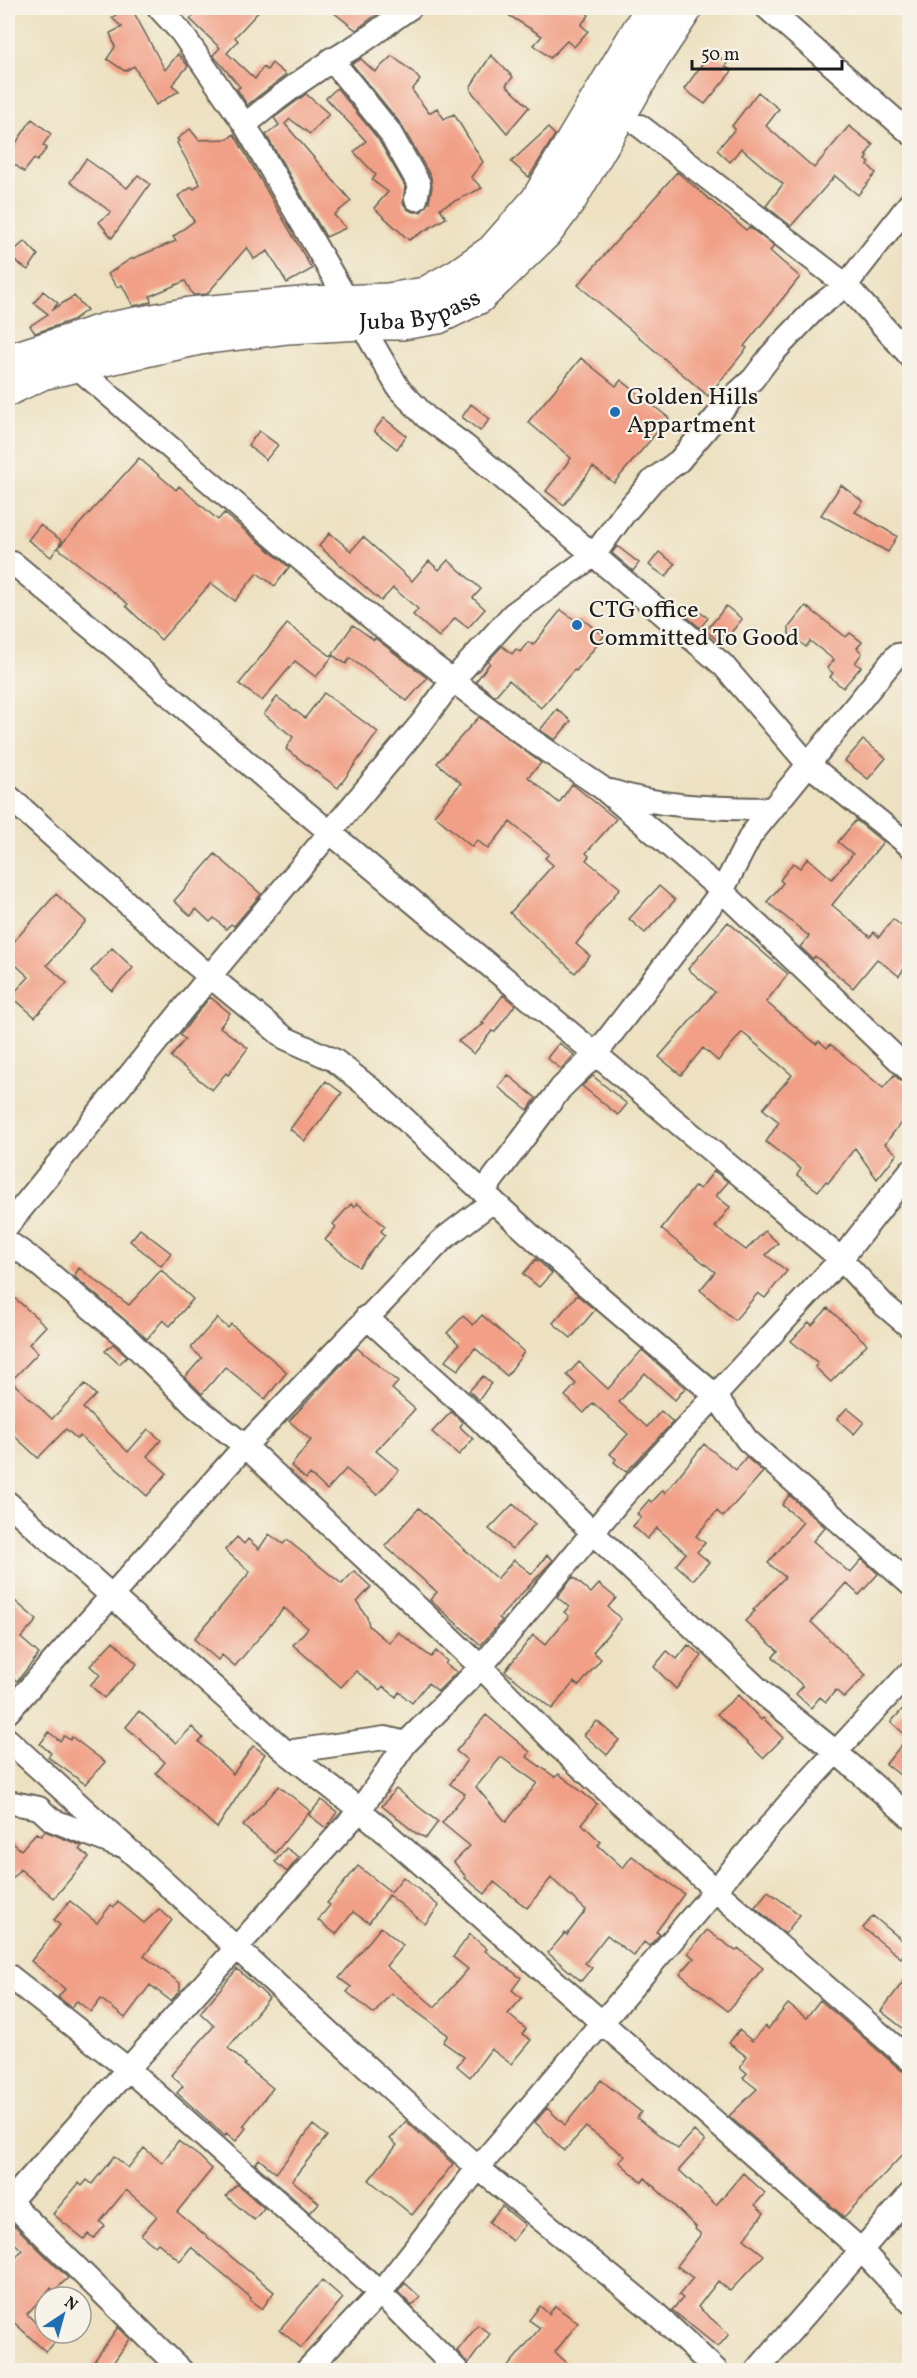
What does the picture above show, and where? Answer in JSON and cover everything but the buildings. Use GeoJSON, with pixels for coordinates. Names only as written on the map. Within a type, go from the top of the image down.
{"type":"FeatureCollection","features":[{"type":"Feature","properties":{"kind":"main road","name":"Juba Bypass"},"geometry":{"type":"LineString","coordinates":[[8,361],[105,330],[190,314],[312,303],[388,300],[425,294],[457,276],[493,251],[537,201],[652,8]]}},
{"type":"Feature","properties":{"kind":"main road","name":"Juba Bypass"},"geometry":{"type":"LineString","coordinates":[[8,389],[42,373],[200,338],[288,327],[402,323],[438,317],[480,297],[546,232],[569,201],[653,58],[686,8]]}},
{"type":"Feature","properties":{"kind":"street"},"geometry":{"type":"LineString","coordinates":[[159,8],[181,32],[245,125],[399,389],[426,417],[464,445],[723,665],[808,764],[909,846]]}},
{"type":"Feature","properties":{"kind":"street"},"geometry":{"type":"LineString","coordinates":[[245,125],[278,96],[331,59],[355,47],[410,8]]}},
{"type":"Feature","properties":{"kind":"street"},"geometry":{"type":"LineString","coordinates":[[767,8],[909,133]]}},
{"type":"Feature","properties":{"kind":"street"},"geometry":{"type":"LineString","coordinates":[[331,59],[389,131],[419,184],[416,199]]}},
{"type":"Feature","properties":{"kind":"street"},"geometry":{"type":"LineString","coordinates":[[640,126],[846,285],[909,356]]}},
{"type":"Feature","properties":{"kind":"street"},"geometry":{"type":"LineString","coordinates":[[8,1225],[210,976],[423,722],[452,681],[513,614],[594,555],[623,515],[653,480],[679,461],[733,397],[753,379],[772,354],[814,310],[846,285],[909,202]]}},
{"type":"Feature","properties":{"kind":"street"},"geometry":{"type":"LineString","coordinates":[[79,369],[282,544],[452,681],[531,740],[601,788],[722,891],[909,1071]]}},
{"type":"Feature","properties":{"kind":"street"},"geometry":{"type":"LineString","coordinates":[[13,563],[329,832],[841,1259],[884,1305],[909,1327]]}},
{"type":"Feature","properties":{"kind":"street"},"geometry":{"type":"LineString","coordinates":[[8,1712],[245,1446],[366,1317],[488,1196],[561,1088],[596,1054],[722,891],[752,835],[772,808],[897,655],[909,653]]}},
{"type":"Feature","properties":{"kind":"street"},"geometry":{"type":"LineString","coordinates":[[601,788],[638,800],[728,808],[772,808]]}},
{"type":"Feature","properties":{"kind":"street"},"geometry":{"type":"LineString","coordinates":[[8,796],[210,976],[285,1038],[334,1060],[381,1097],[580,1280],[715,1395],[747,1440],[909,1584]]}},
{"type":"Feature","properties":{"kind":"street"},"geometry":{"type":"LineString","coordinates":[[181,2370],[8,2202],[360,1810],[406,1743],[481,1667],[594,1534],[623,1496],[841,1259],[909,1171]]}},
{"type":"Feature","properties":{"kind":"street"},"geometry":{"type":"LineString","coordinates":[[8,1242],[25,1253],[127,1338],[196,1407],[245,1446],[481,1667],[559,1747],[715,1890],[909,2060]]}},
{"type":"Feature","properties":{"kind":"street"},"geometry":{"type":"LineString","coordinates":[[366,1317],[477,1417],[594,1534],[767,1697],[836,1752],[909,1817]]}},
{"type":"Feature","properties":{"kind":"street"},"geometry":{"type":"LineString","coordinates":[[8,1503],[286,1752],[360,1810],[861,2250],[909,2302]]}},
{"type":"Feature","properties":{"kind":"street"},"geometry":{"type":"LineString","coordinates":[[307,2370],[380,2293],[478,2168],[715,1890],[909,1672]]}},
{"type":"Feature","properties":{"kind":"street"},"geometry":{"type":"LineString","coordinates":[[286,1752],[385,1737],[406,1743]]}},
{"type":"Feature","properties":{"kind":"street"},"geometry":{"type":"LineString","coordinates":[[8,1740],[478,2168],[652,2310],[716,2370]]}},
{"type":"Feature","properties":{"kind":"street"},"geometry":{"type":"LineString","coordinates":[[8,1802],[39,1808],[52,1820],[81,1833],[102,1838],[120,1847],[122,1845]]}},
{"type":"Feature","properties":{"kind":"street"},"geometry":{"type":"LineString","coordinates":[[8,1975],[128,2068],[380,2293],[457,2370]]}},
{"type":"Feature","properties":{"kind":"street"},"geometry":{"type":"LineString","coordinates":[[757,2370],[909,2194]]}},
{"type":"Feature","properties":{"kind":"place","name":"Golden Hills Appartment"},"geometry":{"type":"Point","coordinates":[615,412]}},
{"type":"Feature","properties":{"kind":"place","name":"CTG office Committed To Good"},"geometry":{"type":"Point","coordinates":[577,625]}}]}
